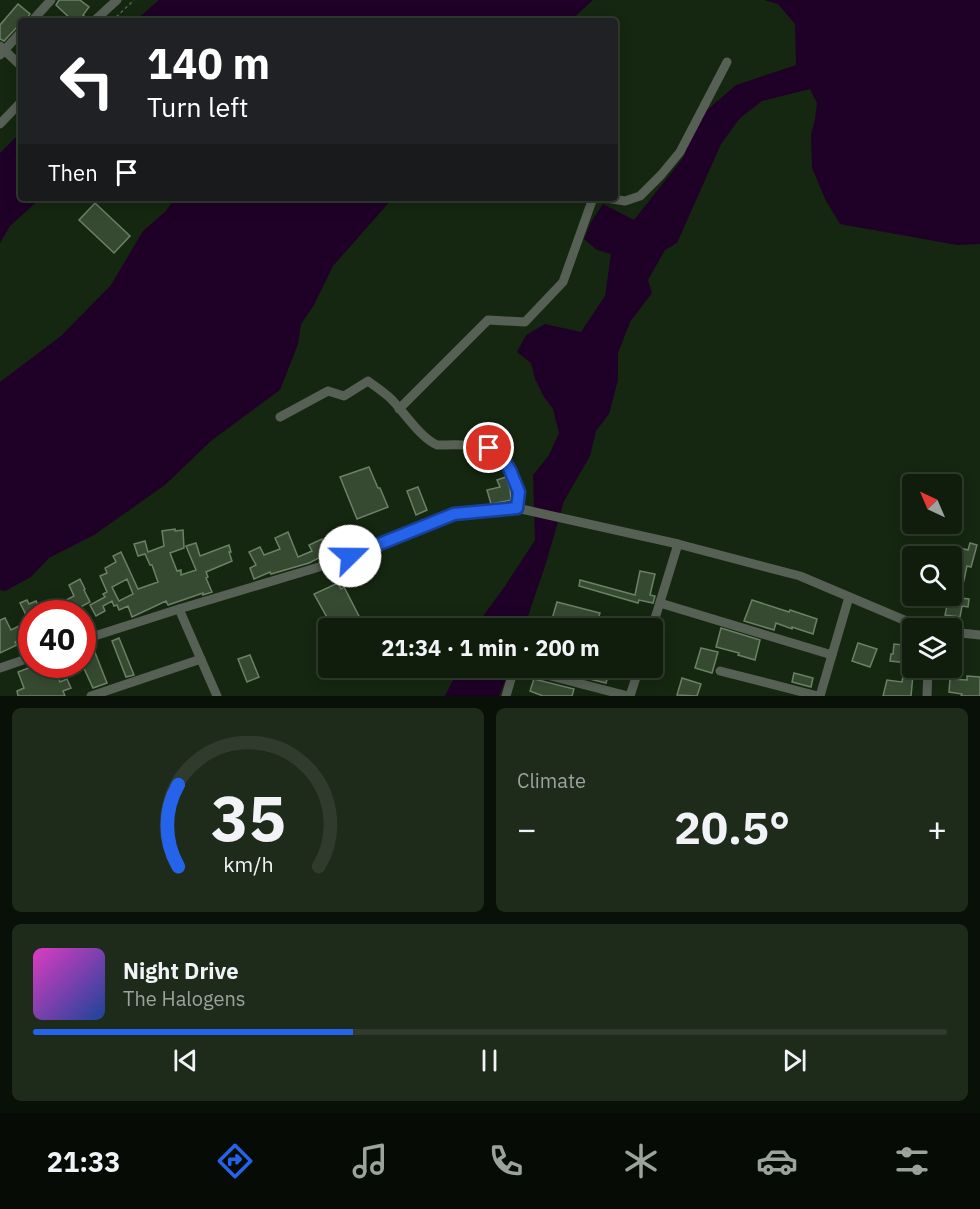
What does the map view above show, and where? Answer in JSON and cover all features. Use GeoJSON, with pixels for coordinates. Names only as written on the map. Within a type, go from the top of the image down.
{"type":"FeatureCollection","features":[{"type":"Feature","properties":{"kind":"street"},"geometry":{"type":"LineString","coordinates":[[35,18],[51,0]]}},
{"type":"Feature","properties":{"kind":"street"},"geometry":{"type":"LineString","coordinates":[[97,18],[117,0]]}},
{"type":"Feature","properties":{"kind":"street"},"geometry":{"type":"LineString","coordinates":[[18,35],[1,50],[18,64]]}},
{"type":"Feature","properties":{"kind":"street"},"geometry":{"type":"LineString","coordinates":[[618,200],[625,201],[640,196],[680,152],[727,62]]}},
{"type":"Feature","properties":{"kind":"street"},"geometry":{"type":"LineString","coordinates":[[0,124],[18,105]]}},
{"type":"Feature","properties":{"kind":"street"},"geometry":{"type":"LineString","coordinates":[[399,409],[488,320],[525,322],[548,300],[563,282],[592,201]]}},
{"type":"Feature","properties":{"kind":"street"},"geometry":{"type":"LineString","coordinates":[[280,417],[328,391],[344,396],[369,381],[392,400],[437,446],[477,446],[489,448],[501,455],[519,492],[517,508]]}},
{"type":"Feature","properties":{"kind":"street"},"geometry":{"type":"LineString","coordinates":[[96,635],[328,564],[454,514],[517,508],[678,544],[800,576],[902,619]]}},
{"type":"Feature","properties":{"kind":"street"},"geometry":{"type":"LineString","coordinates":[[655,618],[678,544]]}},
{"type":"Feature","properties":{"kind":"street"},"geometry":{"type":"LineString","coordinates":[[720,671],[819,696],[849,597]]}},
{"type":"Feature","properties":{"kind":"street"},"geometry":{"type":"LineString","coordinates":[[660,603],[832,655]]}},
{"type":"Feature","properties":{"kind":"street"},"geometry":{"type":"LineString","coordinates":[[178,609],[217,696]]}},
{"type":"Feature","properties":{"kind":"street"},"geometry":{"type":"LineString","coordinates":[[962,633],[980,635]]}},
{"type":"Feature","properties":{"kind":"street"},"geometry":{"type":"LineString","coordinates":[[91,696],[201,659]]}},
{"type":"Feature","properties":{"kind":"street"},"geometry":{"type":"LineString","coordinates":[[0,668],[18,662]]}},
{"type":"Feature","properties":{"kind":"street"},"geometry":{"type":"LineString","coordinates":[[506,696],[512,678]]}},
{"type":"Feature","properties":{"kind":"street"},"geometry":{"type":"LineString","coordinates":[[558,678],[629,696],[635,678]]}},
{"type":"Feature","properties":{"kind":"street"},"geometry":{"type":"LineString","coordinates":[[927,696],[928,678]]}},
{"type":"Feature","properties":{"kind":"path"},"geometry":{"type":"LineString","coordinates":[[115,18],[134,0]]}},
{"type":"Feature","properties":{"kind":"shaded area"},"geometry":{"type":"Polygon","coordinates":[[[159,0],[593,0],[573,18],[138,18],[159,0]]]}},
{"type":"Feature","properties":{"kind":"shaded area"},"geometry":{"type":"Polygon","coordinates":[[[764,0],[980,0],[980,244],[957,245],[840,224],[826,201],[812,168],[811,135],[817,103],[810,89],[762,101],[740,118],[721,144],[677,243],[665,250],[648,280],[652,293],[630,322],[618,353],[618,380],[609,414],[596,431],[590,456],[564,501],[527,618],[482,618],[535,540],[533,475],[549,455],[559,433],[553,409],[535,379],[531,363],[517,352],[526,335],[545,324],[581,332],[605,296],[611,254],[597,250],[584,239],[591,222],[603,204],[634,220],[683,158],[698,118],[736,85],[796,65],[795,24],[778,4],[764,0]]]}},
{"type":"Feature","properties":{"kind":"shaded area"},"geometry":{"type":"Polygon","coordinates":[[[18,135],[18,201],[38,201],[10,226],[0,243],[0,153],[18,135]]]}},
{"type":"Feature","properties":{"kind":"shaded area"},"geometry":{"type":"Polygon","coordinates":[[[173,201],[390,201],[333,266],[314,305],[301,324],[298,344],[280,390],[212,440],[165,485],[94,535],[49,558],[31,577],[5,591],[0,590],[0,382],[61,336],[111,285],[143,231],[166,211],[173,201]]]}},
{"type":"Feature","properties":{"kind":"shaded area"},"geometry":{"type":"Polygon","coordinates":[[[454,678],[506,678],[499,696],[445,696],[454,678]]]}},
{"type":"Feature","properties":{"kind":"building"},"geometry":{"type":"Polygon","coordinates":[[[59,0],[80,0],[89,7],[83,15],[87,18],[70,18],[56,5],[59,0]]]}},
{"type":"Feature","properties":{"kind":"building"},"geometry":{"type":"Polygon","coordinates":[[[18,4],[30,14],[27,18],[18,18],[18,26],[4,41],[0,39],[0,25],[18,4]]]}},
{"type":"Feature","properties":{"kind":"building"},"geometry":{"type":"Polygon","coordinates":[[[95,203],[130,236],[114,253],[79,220],[95,203]]]}},
{"type":"Feature","properties":{"kind":"building"},"geometry":{"type":"Polygon","coordinates":[[[369,467],[388,507],[357,519],[340,477],[369,467]]]}},
{"type":"Feature","properties":{"kind":"building"},"geometry":{"type":"Polygon","coordinates":[[[506,477],[511,500],[491,504],[487,490],[500,487],[497,480],[506,477]]]}},
{"type":"Feature","properties":{"kind":"building"},"geometry":{"type":"Polygon","coordinates":[[[418,487],[427,510],[416,515],[407,491],[418,487]]]}},
{"type":"Feature","properties":{"kind":"building"},"geometry":{"type":"Polygon","coordinates":[[[183,530],[184,548],[170,553],[177,571],[181,570],[181,575],[196,570],[186,546],[196,543],[200,556],[229,545],[232,561],[206,572],[212,592],[168,605],[166,601],[132,617],[128,606],[119,610],[112,601],[103,606],[105,611],[96,616],[96,602],[105,597],[103,594],[107,592],[100,576],[107,573],[105,568],[116,562],[113,556],[121,552],[138,589],[158,582],[152,565],[145,554],[138,556],[134,544],[145,541],[148,552],[164,546],[162,531],[183,530]],[[127,579],[112,587],[119,601],[133,594],[127,579]]]}},
{"type":"Feature","properties":{"kind":"building"},"geometry":{"type":"Polygon","coordinates":[[[288,532],[298,557],[312,551],[309,545],[322,539],[329,553],[309,563],[271,574],[270,572],[254,579],[250,568],[256,565],[249,552],[260,547],[264,555],[280,549],[275,538],[288,532]]]}},
{"type":"Feature","properties":{"kind":"building"},"geometry":{"type":"Polygon","coordinates":[[[970,543],[977,545],[971,567],[967,566],[962,589],[962,548],[968,550],[970,543]]]}},
{"type":"Feature","properties":{"kind":"building"},"geometry":{"type":"Polygon","coordinates":[[[640,571],[655,574],[650,595],[655,596],[653,603],[639,600],[638,603],[579,586],[580,580],[635,595],[640,571]]]}},
{"type":"Feature","properties":{"kind":"building"},"geometry":{"type":"Polygon","coordinates":[[[80,579],[89,600],[66,600],[74,596],[69,585],[80,579]]]}},
{"type":"Feature","properties":{"kind":"building"},"geometry":{"type":"Polygon","coordinates":[[[338,583],[341,589],[344,587],[360,618],[327,618],[314,594],[338,583]]]}},
{"type":"Feature","properties":{"kind":"building"},"geometry":{"type":"Polygon","coordinates":[[[962,598],[969,599],[968,607],[962,606],[962,598]]]}},
{"type":"Feature","properties":{"kind":"building"},"geometry":{"type":"Polygon","coordinates":[[[752,600],[817,619],[813,634],[776,623],[774,630],[744,621],[752,600]]]}},
{"type":"Feature","properties":{"kind":"building"},"geometry":{"type":"Polygon","coordinates":[[[557,602],[600,613],[598,618],[552,618],[557,602]]]}},
{"type":"Feature","properties":{"kind":"building"},"geometry":{"type":"Polygon","coordinates":[[[947,606],[962,606],[960,617],[945,615],[947,606]]]}},
{"type":"Feature","properties":{"kind":"building"},"geometry":{"type":"Polygon","coordinates":[[[5,618],[11,630],[18,626],[18,641],[15,642],[17,645],[0,653],[0,620],[5,618]]]}},
{"type":"Feature","properties":{"kind":"building"},"geometry":{"type":"Polygon","coordinates":[[[721,628],[760,640],[755,660],[716,647],[721,628]]]}},
{"type":"Feature","properties":{"kind":"building"},"geometry":{"type":"Polygon","coordinates":[[[119,638],[134,675],[126,677],[112,641],[119,638]]]}},
{"type":"Feature","properties":{"kind":"building"},"geometry":{"type":"Polygon","coordinates":[[[858,643],[877,649],[870,667],[852,661],[858,643]]]}},
{"type":"Feature","properties":{"kind":"building"},"geometry":{"type":"Polygon","coordinates":[[[894,644],[902,645],[902,662],[890,661],[894,644]]]}},
{"type":"Feature","properties":{"kind":"building"},"geometry":{"type":"Polygon","coordinates":[[[701,648],[718,652],[712,673],[695,668],[701,648]]]}},
{"type":"Feature","properties":{"kind":"building"},"geometry":{"type":"Polygon","coordinates":[[[96,655],[107,683],[93,688],[88,678],[96,678],[96,655]]]}},
{"type":"Feature","properties":{"kind":"building"},"geometry":{"type":"Polygon","coordinates":[[[250,655],[259,677],[247,682],[238,659],[250,655]]]}},
{"type":"Feature","properties":{"kind":"building"},"geometry":{"type":"Polygon","coordinates":[[[794,673],[813,678],[811,687],[792,682],[794,673]]]}},
{"type":"Feature","properties":{"kind":"building"},"geometry":{"type":"Polygon","coordinates":[[[967,676],[980,677],[980,696],[961,696],[962,694],[949,692],[950,679],[967,680],[967,676]]]}},
{"type":"Feature","properties":{"kind":"building"},"geometry":{"type":"Polygon","coordinates":[[[20,678],[59,678],[60,682],[67,679],[71,688],[63,691],[65,696],[18,696],[17,691],[24,688],[20,678]]]}},
{"type":"Feature","properties":{"kind":"building"},"geometry":{"type":"Polygon","coordinates":[[[585,678],[607,678],[606,683],[585,678]]]}},
{"type":"Feature","properties":{"kind":"building"},"geometry":{"type":"Polygon","coordinates":[[[682,678],[701,684],[697,696],[677,695],[682,678]]]}},
{"type":"Feature","properties":{"kind":"building"},"geometry":{"type":"Polygon","coordinates":[[[903,678],[913,678],[911,696],[883,696],[887,680],[902,682],[903,678]]]}},
{"type":"Feature","properties":{"kind":"building"},"geometry":{"type":"Polygon","coordinates":[[[534,679],[574,689],[572,696],[543,696],[530,691],[534,679]]]}},
{"type":"Feature","properties":{"kind":"route"},"geometry":{"type":"LineString","coordinates":[[350,556],[454,514],[517,508],[519,492],[510,470],[501,455],[489,448]]}}]}
